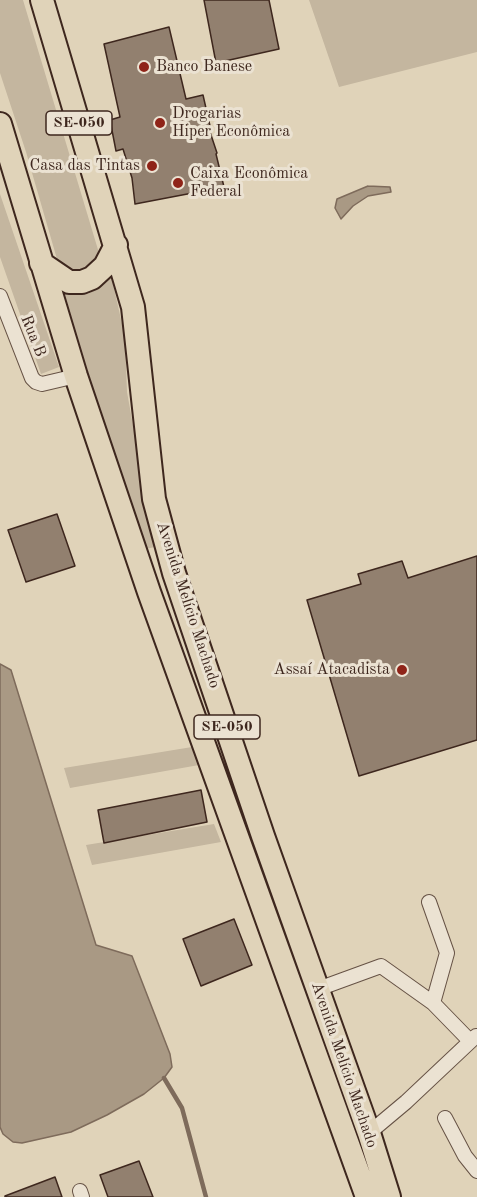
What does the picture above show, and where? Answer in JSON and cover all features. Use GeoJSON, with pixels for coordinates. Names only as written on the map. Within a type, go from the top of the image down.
{"type":"FeatureCollection","features":[{"type":"Feature","properties":{"kind":"main road","name":"Avenida Melício Machado"},"geometry":{"type":"LineString","coordinates":[[42,0],[134,307],[145,421],[157,509],[174,573],[263,836],[369,1133],[389,1197]]}},
{"type":"Feature","properties":{"kind":"main road","name":"Avenida Melício Machado"},"geometry":{"type":"LineString","coordinates":[[0,124],[5,159],[149,592],[368,1197]]}},
{"type":"Feature","properties":{"kind":"main road"},"geometry":{"type":"LineString","coordinates":[[41,263],[69,282],[82,282],[92,278],[105,266],[116,246]]}},
{"type":"Feature","properties":{"kind":"street","name":"Rua B"},"geometry":{"type":"LineString","coordinates":[[0,296],[32,378],[42,384],[76,376]]}},
{"type":"Feature","properties":{"kind":"street"},"geometry":{"type":"LineString","coordinates":[[429,902],[447,953],[433,1003]]}},
{"type":"Feature","properties":{"kind":"street"},"geometry":{"type":"LineString","coordinates":[[318,989],[381,966],[433,1003],[474,1038],[406,1102],[369,1133]]}},
{"type":"Feature","properties":{"kind":"street"},"geometry":{"type":"LineString","coordinates":[[445,1118],[465,1156],[477,1170]]}},
{"type":"Feature","properties":{"kind":"shaded area"},"geometry":{"type":"Polygon","coordinates":[[[0,0],[23,0],[99,253],[96,265],[80,275],[59,266],[0,73],[0,0]]]}},
{"type":"Feature","properties":{"kind":"shaded area"},"geometry":{"type":"Polygon","coordinates":[[[309,0],[477,0],[477,52],[339,87],[309,0]]]}},
{"type":"Feature","properties":{"kind":"shaded area"},"geometry":{"type":"Polygon","coordinates":[[[368,186],[390,187],[391,192],[368,196],[353,206],[341,219],[335,208],[337,199],[368,186]]]}},
{"type":"Feature","properties":{"kind":"shaded area"},"geometry":{"type":"Polygon","coordinates":[[[0,194],[59,367],[41,374],[0,257],[0,194]]]}},
{"type":"Feature","properties":{"kind":"shaded area"},"geometry":{"type":"Polygon","coordinates":[[[111,275],[125,337],[127,392],[155,547],[145,549],[53,290],[76,295],[88,294],[111,275]]]}},
{"type":"Feature","properties":{"kind":"shaded area"},"geometry":{"type":"Polygon","coordinates":[[[0,664],[11,670],[96,945],[132,956],[170,1054],[172,1067],[164,1078],[144,1094],[107,1115],[71,1132],[22,1143],[13,1142],[3,1134],[0,1127],[0,664]]]}},
{"type":"Feature","properties":{"kind":"shaded area"},"geometry":{"type":"Polygon","coordinates":[[[192,747],[199,765],[70,788],[64,768],[192,747]]]}},
{"type":"Feature","properties":{"kind":"shaded area"},"geometry":{"type":"Polygon","coordinates":[[[214,824],[221,842],[92,865],[86,845],[214,824]]]}},
{"type":"Feature","properties":{"kind":"building"},"geometry":{"type":"Polygon","coordinates":[[[204,0],[269,0],[279,49],[216,63],[204,0]]]}},
{"type":"Feature","properties":{"kind":"building"},"geometry":{"type":"Polygon","coordinates":[[[169,27],[186,99],[203,95],[210,126],[208,126],[217,153],[224,187],[135,204],[132,178],[123,149],[116,151],[110,120],[120,117],[104,44],[169,27]]]}},
{"type":"Feature","properties":{"kind":"building"},"geometry":{"type":"Polygon","coordinates":[[[57,514],[75,566],[26,582],[8,530],[57,514]]]}},
{"type":"Feature","properties":{"kind":"building","name":"Assaí Atacadista"},"geometry":{"type":"Polygon","coordinates":[[[477,556],[477,740],[359,776],[307,600],[361,584],[358,574],[402,561],[408,578],[477,556]]]}},
{"type":"Feature","properties":{"kind":"building"},"geometry":{"type":"Polygon","coordinates":[[[201,790],[207,822],[104,843],[98,810],[201,790]]]}},
{"type":"Feature","properties":{"kind":"building"},"geometry":{"type":"Polygon","coordinates":[[[234,919],[252,965],[201,986],[183,939],[234,919]]]}},
{"type":"Feature","properties":{"kind":"building"},"geometry":{"type":"Polygon","coordinates":[[[139,1161],[153,1197],[108,1197],[100,1175],[139,1161]]]}},
{"type":"Feature","properties":{"kind":"building"},"geometry":{"type":"Polygon","coordinates":[[[55,1177],[62,1197],[5,1197],[5,1196],[55,1177]]]}},
{"type":"Feature","properties":{"kind":"waterway"},"geometry":{"type":"LineString","coordinates":[[164,1078],[182,1108],[206,1197]]}},
{"type":"Feature","properties":{"kind":"place","name":"Banco Banese"},"geometry":{"type":"Point","coordinates":[144,67]}},
{"type":"Feature","properties":{"kind":"place","name":"Drogarias Hiper Econômica"},"geometry":{"type":"Point","coordinates":[160,123]}},
{"type":"Feature","properties":{"kind":"place","name":"Casa das Tintas"},"geometry":{"type":"Point","coordinates":[152,166]}},
{"type":"Feature","properties":{"kind":"place","name":"Caixa Econômica Federal"},"geometry":{"type":"Point","coordinates":[178,183]}},
{"type":"Feature","properties":{"kind":"place","name":"Assaí Atacadista"},"geometry":{"type":"Point","coordinates":[402,670]}}]}
